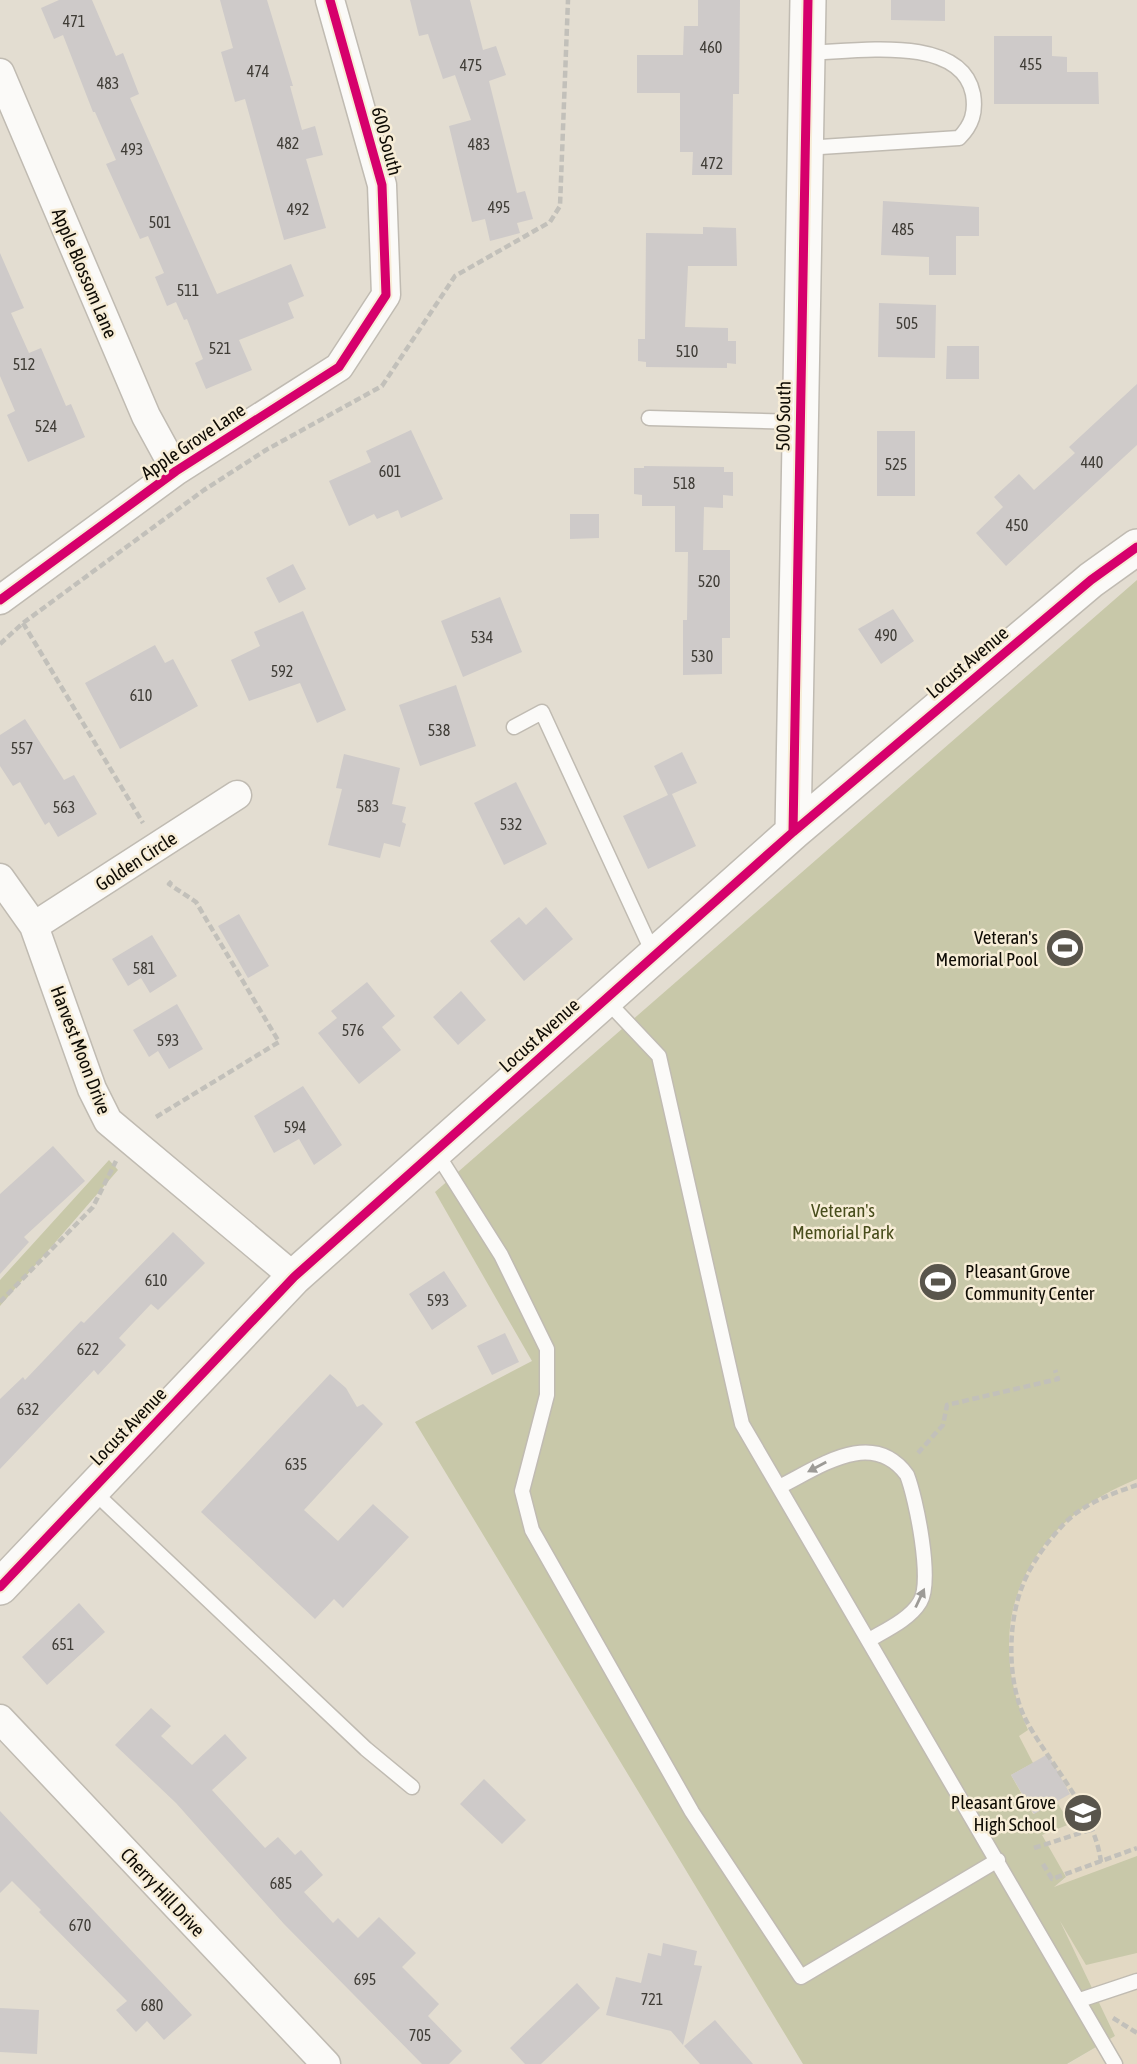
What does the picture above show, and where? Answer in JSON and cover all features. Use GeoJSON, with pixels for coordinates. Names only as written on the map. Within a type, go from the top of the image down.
{"type":"FeatureCollection","features":[{"type":"Feature","properties":{"kind":"street","name":"600 South"},"geometry":{"type":"LineString","coordinates":[[330,0],[382,185],[386,295]]}},
{"type":"Feature","properties":{"kind":"street","name":"500 South"},"geometry":{"type":"LineString","coordinates":[[793,832],[808,0]]}},
{"type":"Feature","properties":{"kind":"street","name":"Apple Blossom Lane"},"geometry":{"type":"LineString","coordinates":[[0,73],[146,416],[176,471]]}},
{"type":"Feature","properties":{"kind":"street","name":"Apple Grove Lane"},"geometry":{"type":"LineString","coordinates":[[0,600],[176,471],[339,367],[386,295]]}},
{"type":"Feature","properties":{"kind":"street","name":"Locust Avenue"},"geometry":{"type":"LineString","coordinates":[[0,1587],[294,1277],[793,832],[1091,580],[1137,547]]}},
{"type":"Feature","properties":{"kind":"street","name":"Golden Circle"},"geometry":{"type":"LineString","coordinates":[[34,926],[237,795]]}},
{"type":"Feature","properties":{"kind":"street","name":"Harvest Moon Drive"},"geometry":{"type":"LineString","coordinates":[[0,877],[34,926],[92,1089],[108,1121],[294,1277]]}},
{"type":"Feature","properties":{"kind":"street","name":"Cherry Hill Drive"},"geometry":{"type":"LineString","coordinates":[[0,1719],[326,2064]]}},
{"type":"Feature","properties":{"kind":"lane"},"geometry":{"type":"LineString","coordinates":[[805,148],[959,138],[969,128],[974,112],[967,76],[958,66],[926,51],[807,53]]}},
{"type":"Feature","properties":{"kind":"lane"},"geometry":{"type":"LineString","coordinates":[[649,418],[800,422]]}},
{"type":"Feature","properties":{"kind":"lane"},"geometry":{"type":"LineString","coordinates":[[514,727],[542,712],[654,956]]}},
{"type":"Feature","properties":{"kind":"lane"},"geometry":{"type":"LineString","coordinates":[[606,999],[659,1056],[742,1424],[1115,2064]]}},
{"type":"Feature","properties":{"kind":"lane"},"geometry":{"type":"LineString","coordinates":[[435,1151],[501,1255],[547,1349],[547,1395],[522,1491],[532,1530],[692,1812],[801,1977],[998,1860]]}},
{"type":"Feature","properties":{"kind":"lane"},"geometry":{"type":"LineString","coordinates":[[779,1487],[830,1461],[858,1452],[885,1456],[901,1466],[907,1475],[925,1572],[923,1598],[908,1614],[869,1640]]}},
{"type":"Feature","properties":{"kind":"lane"},"geometry":{"type":"LineString","coordinates":[[92,1490],[366,1749],[412,1787]]}},
{"type":"Feature","properties":{"kind":"lane"},"geometry":{"type":"LineString","coordinates":[[1080,2000],[1137,1981]]}},
{"type":"Feature","properties":{"kind":"path"},"geometry":{"type":"LineString","coordinates":[[23,623],[146,828]]}},
{"type":"Feature","properties":{"kind":"path"},"geometry":{"type":"LineString","coordinates":[[156,1117],[279,1042],[196,902],[169,884],[174,879]]}},
{"type":"Feature","properties":{"kind":"path"},"geometry":{"type":"LineString","coordinates":[[0,1302],[93,1207],[117,1160]]}},
{"type":"Feature","properties":{"kind":"path"},"geometry":{"type":"LineString","coordinates":[[918,1453],[943,1425],[947,1405],[1058,1380],[1055,1370]]}},
{"type":"Feature","properties":{"kind":"path"},"geometry":{"type":"LineString","coordinates":[[1101,1861],[1098,1836],[1026,1720],[1013,1680],[1013,1629],[1021,1588],[1037,1558],[1064,1523],[1096,1500],[1137,1485]]}},
{"type":"Feature","properties":{"kind":"path"},"geometry":{"type":"LineString","coordinates":[[1034,1848],[1093,1829]]}},
{"type":"Feature","properties":{"kind":"path"},"geometry":{"type":"LineString","coordinates":[[1043,1864],[1052,1879],[1137,1848]]}},
{"type":"Feature","properties":{"kind":"path"},"geometry":{"type":"LineString","coordinates":[[1109,2016],[1137,2034]]}},
{"type":"Feature","properties":{"kind":"shaded area","name":"Pleasant Grove High School"},"geometry":{"type":"Polygon","coordinates":[[[1137,1432],[1137,2064],[1068,2064],[1115,2036],[1046,1892],[1066,1878],[991,1748],[941,1492],[1137,1432]]]}},
{"type":"Feature","properties":{"kind":"green space","name":"Veteran's Memorial Park"},"geometry":{"type":"Polygon","coordinates":[[[1137,580],[1137,1479],[1099,1498],[1067,1521],[1042,1548],[1023,1579],[1012,1613],[1009,1650],[1014,1689],[1028,1730],[1019,1736],[1033,1763],[1011,1775],[1033,1814],[1057,1802],[1070,1824],[1042,1835],[1066,1877],[1054,1887],[1137,1856],[1137,1953],[1086,1965],[1060,1921],[1115,2036],[1067,2064],[803,2064],[415,1422],[532,1361],[435,1192],[1137,580]]]}},
{"type":"Feature","properties":{"kind":"green space"},"geometry":{"type":"Polygon","coordinates":[[[109,1160],[118,1170],[0,1306],[0,1280],[109,1160]]]}},
{"type":"Feature","properties":{"kind":"building"},"geometry":{"type":"Polygon","coordinates":[[[59,0],[92,0],[116,56],[123,53],[139,94],[130,98],[217,294],[291,264],[304,296],[288,303],[294,318],[239,340],[252,370],[206,389],[195,363],[203,359],[187,319],[184,320],[176,302],[167,306],[155,277],[164,273],[148,236],[140,239],[106,164],[116,160],[93,112],[63,35],[54,39],[41,8],[59,0]]]}},
{"type":"Feature","properties":{"kind":"building"},"geometry":{"type":"Polygon","coordinates":[[[220,0],[267,0],[293,86],[290,86],[302,130],[315,126],[323,155],[306,159],[326,228],[284,240],[245,99],[235,102],[221,52],[233,48],[220,0]]]}},
{"type":"Feature","properties":{"kind":"building"},"geometry":{"type":"Polygon","coordinates":[[[410,0],[470,0],[483,50],[496,46],[506,75],[489,81],[517,193],[525,191],[533,219],[517,223],[520,233],[490,241],[485,219],[472,222],[449,126],[471,120],[455,75],[443,79],[428,34],[419,36],[410,0]]]}},
{"type":"Feature","properties":{"kind":"building"},"geometry":{"type":"Polygon","coordinates":[[[698,0],[740,0],[739,94],[733,94],[732,175],[692,175],[693,152],[680,152],[680,93],[637,93],[637,55],[683,55],[684,26],[698,26],[698,0]]]}},
{"type":"Feature","properties":{"kind":"building"},"geometry":{"type":"Polygon","coordinates":[[[891,0],[945,0],[945,21],[891,20],[891,0]]]}},
{"type":"Feature","properties":{"kind":"building"},"geometry":{"type":"Polygon","coordinates":[[[994,36],[1052,36],[1052,56],[1067,57],[1067,72],[1098,72],[1099,104],[994,104],[994,36]]]}},
{"type":"Feature","properties":{"kind":"building"},"geometry":{"type":"Polygon","coordinates":[[[883,201],[979,207],[979,236],[956,236],[956,275],[929,275],[929,257],[881,255],[883,201]]]}},
{"type":"Feature","properties":{"kind":"building"},"geometry":{"type":"Polygon","coordinates":[[[703,227],[736,228],[737,266],[688,266],[685,327],[728,328],[728,341],[736,341],[736,364],[727,363],[727,368],[646,367],[646,362],[638,361],[638,339],[645,339],[646,233],[703,234],[703,227]]]}},
{"type":"Feature","properties":{"kind":"building"},"geometry":{"type":"Polygon","coordinates":[[[0,253],[24,308],[11,313],[29,353],[41,348],[66,406],[71,404],[85,437],[28,462],[7,415],[15,411],[0,376],[0,253]]]}},
{"type":"Feature","properties":{"kind":"building"},"geometry":{"type":"Polygon","coordinates":[[[879,303],[936,305],[935,358],[878,357],[879,303]]]}},
{"type":"Feature","properties":{"kind":"building"},"geometry":{"type":"Polygon","coordinates":[[[947,346],[979,346],[979,379],[946,379],[947,346]]]}},
{"type":"Feature","properties":{"kind":"building"},"geometry":{"type":"Polygon","coordinates":[[[1137,384],[1137,445],[1006,566],[976,533],[1003,507],[994,497],[1019,474],[1034,490],[1075,453],[1069,447],[1137,384]]]}},
{"type":"Feature","properties":{"kind":"building"},"geometry":{"type":"Polygon","coordinates":[[[411,430],[443,499],[401,518],[398,510],[377,519],[374,514],[349,526],[329,481],[371,462],[366,451],[411,430]]]}},
{"type":"Feature","properties":{"kind":"building"},"geometry":{"type":"Polygon","coordinates":[[[877,431],[915,431],[915,496],[877,496],[877,431]]]}},
{"type":"Feature","properties":{"kind":"building"},"geometry":{"type":"Polygon","coordinates":[[[724,467],[724,472],[733,472],[733,496],[723,495],[723,508],[704,507],[703,550],[730,550],[730,638],[722,638],[722,674],[683,675],[683,620],[687,620],[688,552],[675,552],[675,506],[642,506],[642,495],[634,494],[634,468],[724,467]]]}},
{"type":"Feature","properties":{"kind":"building"},"geometry":{"type":"Polygon","coordinates":[[[570,514],[599,514],[599,538],[570,539],[570,514]]]}},
{"type":"Feature","properties":{"kind":"building"},"geometry":{"type":"Polygon","coordinates":[[[293,564],[306,589],[279,603],[266,578],[293,564]]]}},
{"type":"Feature","properties":{"kind":"building"},"geometry":{"type":"Polygon","coordinates":[[[500,597],[522,652],[463,677],[441,621],[500,597]]]}},
{"type":"Feature","properties":{"kind":"building"},"geometry":{"type":"Polygon","coordinates":[[[893,609],[914,641],[881,664],[858,629],[893,609]]]}},
{"type":"Feature","properties":{"kind":"building"},"geometry":{"type":"Polygon","coordinates":[[[303,611],[346,710],[317,723],[300,683],[249,701],[231,660],[260,646],[254,632],[303,611]]]}},
{"type":"Feature","properties":{"kind":"building"},"geometry":{"type":"Polygon","coordinates":[[[155,645],[165,663],[173,659],[198,706],[120,749],[85,683],[155,645]]]}},
{"type":"Feature","properties":{"kind":"building"},"geometry":{"type":"Polygon","coordinates":[[[456,685],[476,746],[420,766],[399,705],[456,685]]]}},
{"type":"Feature","properties":{"kind":"building"},"geometry":{"type":"Polygon","coordinates":[[[25,719],[64,780],[74,775],[97,814],[58,837],[49,822],[45,825],[20,782],[13,786],[0,766],[0,735],[25,719]]]}},
{"type":"Feature","properties":{"kind":"building"},"geometry":{"type":"Polygon","coordinates":[[[682,752],[697,783],[672,794],[696,846],[648,869],[623,816],[668,795],[654,766],[682,752]]]}},
{"type":"Feature","properties":{"kind":"building"},"geometry":{"type":"Polygon","coordinates":[[[344,754],[400,768],[392,804],[406,807],[402,822],[406,824],[400,847],[384,843],[380,858],[328,845],[342,789],[336,788],[344,754]]]}},
{"type":"Feature","properties":{"kind":"building"},"geometry":{"type":"Polygon","coordinates":[[[516,782],[547,844],[504,865],[474,803],[516,782]]]}},
{"type":"Feature","properties":{"kind":"building"},"geometry":{"type":"Polygon","coordinates":[[[546,907],[573,939],[524,981],[490,941],[519,917],[526,925],[546,907]]]}},
{"type":"Feature","properties":{"kind":"building"},"geometry":{"type":"Polygon","coordinates":[[[239,914],[269,966],[248,978],[218,926],[239,914]]]}},
{"type":"Feature","properties":{"kind":"building"},"geometry":{"type":"Polygon","coordinates":[[[152,935],[177,976],[150,993],[141,978],[128,986],[112,959],[152,935]]]}},
{"type":"Feature","properties":{"kind":"building"},"geometry":{"type":"Polygon","coordinates":[[[367,982],[395,1016],[382,1027],[401,1050],[359,1084],[318,1033],[337,1018],[331,1011],[367,982]]]}},
{"type":"Feature","properties":{"kind":"building"},"geometry":{"type":"Polygon","coordinates":[[[461,991],[486,1020],[458,1045],[433,1017],[461,991]]]}},
{"type":"Feature","properties":{"kind":"building"},"geometry":{"type":"Polygon","coordinates":[[[177,1004],[203,1049],[169,1069],[158,1051],[149,1057],[133,1030],[177,1004]]]}},
{"type":"Feature","properties":{"kind":"building"},"geometry":{"type":"Polygon","coordinates":[[[303,1086],[342,1145],[314,1165],[299,1139],[274,1153],[254,1116],[303,1086]]]}},
{"type":"Feature","properties":{"kind":"building"},"geometry":{"type":"Polygon","coordinates":[[[53,1146],[85,1181],[24,1237],[29,1242],[0,1274],[0,1194],[53,1146]]]}},
{"type":"Feature","properties":{"kind":"building"},"geometry":{"type":"Polygon","coordinates":[[[173,1232],[205,1263],[158,1310],[151,1304],[119,1338],[126,1345],[98,1375],[94,1370],[0,1469],[0,1399],[23,1377],[25,1380],[81,1321],[84,1323],[173,1232]]]}},
{"type":"Feature","properties":{"kind":"building"},"geometry":{"type":"Polygon","coordinates":[[[444,1271],[467,1306],[432,1330],[409,1294],[444,1271]]]}},
{"type":"Feature","properties":{"kind":"building"},"geometry":{"type":"Polygon","coordinates":[[[505,1333],[519,1362],[492,1375],[477,1346],[505,1333]]]}},
{"type":"Feature","properties":{"kind":"building"},"geometry":{"type":"Polygon","coordinates":[[[330,1374],[346,1388],[357,1407],[363,1404],[383,1424],[304,1510],[338,1541],[373,1504],[409,1537],[343,1608],[334,1599],[315,1619],[201,1512],[330,1374]]]}},
{"type":"Feature","properties":{"kind":"building"},"geometry":{"type":"Polygon","coordinates":[[[79,1603],[105,1632],[47,1685],[22,1657],[79,1603]]]}},
{"type":"Feature","properties":{"kind":"building"},"geometry":{"type":"Polygon","coordinates":[[[151,1708],[171,1726],[161,1736],[192,1765],[225,1734],[247,1758],[212,1790],[265,1848],[278,1837],[295,1855],[301,1850],[323,1875],[304,1892],[333,1923],[338,1918],[358,1938],[379,1917],[416,1953],[402,1967],[439,2004],[428,2016],[462,2051],[449,2064],[422,2064],[284,1924],[176,1803],[115,1745],[151,1708]]]}},
{"type":"Feature","properties":{"kind":"building"},"geometry":{"type":"Polygon","coordinates":[[[1048,1754],[1070,1794],[1034,1814],[1011,1775],[1048,1754]]]}},
{"type":"Feature","properties":{"kind":"building"},"geometry":{"type":"Polygon","coordinates":[[[484,1779],[526,1820],[502,1844],[460,1804],[484,1779]]]}},
{"type":"Feature","properties":{"kind":"building"},"geometry":{"type":"Polygon","coordinates":[[[0,1811],[192,2015],[164,2040],[147,2021],[136,2032],[116,2010],[127,2001],[12,1881],[0,1893],[0,1811]]]}},
{"type":"Feature","properties":{"kind":"building"},"geometry":{"type":"Polygon","coordinates":[[[663,1943],[697,1951],[694,1965],[702,1966],[683,2045],[671,2031],[606,2015],[616,1977],[641,1983],[648,1953],[661,1956],[663,1943]]]}},
{"type":"Feature","properties":{"kind":"building"},"geometry":{"type":"Polygon","coordinates":[[[577,1983],[600,2008],[541,2064],[525,2064],[510,2048],[577,1983]]]}},
{"type":"Feature","properties":{"kind":"building"},"geometry":{"type":"Polygon","coordinates":[[[0,2008],[39,2010],[37,2054],[0,2052],[0,2008]]]}},
{"type":"Feature","properties":{"kind":"building"},"geometry":{"type":"Polygon","coordinates":[[[715,2020],[753,2064],[700,2064],[684,2046],[715,2020]]]}},
{"type":"Feature","properties":{"kind":"cycle path"},"geometry":{"type":"LineString","coordinates":[[0,600],[176,471],[339,367],[386,295],[382,185],[330,0]]}},
{"type":"Feature","properties":{"kind":"cycle path"},"geometry":{"type":"LineString","coordinates":[[793,832],[808,0]]}},
{"type":"Feature","properties":{"kind":"cycle path"},"geometry":{"type":"LineString","coordinates":[[0,1587],[294,1277],[793,832],[1091,580],[1137,547]]}},
{"type":"Feature","properties":{"kind":"place","name":"Veteran's Memorial Pool"},"geometry":{"type":"Point","coordinates":[1065,948]}},
{"type":"Feature","properties":{"kind":"place","name":"Pleasant Grove Community Center"},"geometry":{"type":"Point","coordinates":[938,1282]}},
{"type":"Feature","properties":{"kind":"place","name":"Pleasant Grove High School"},"geometry":{"type":"Point","coordinates":[1083,1813]}}]}
